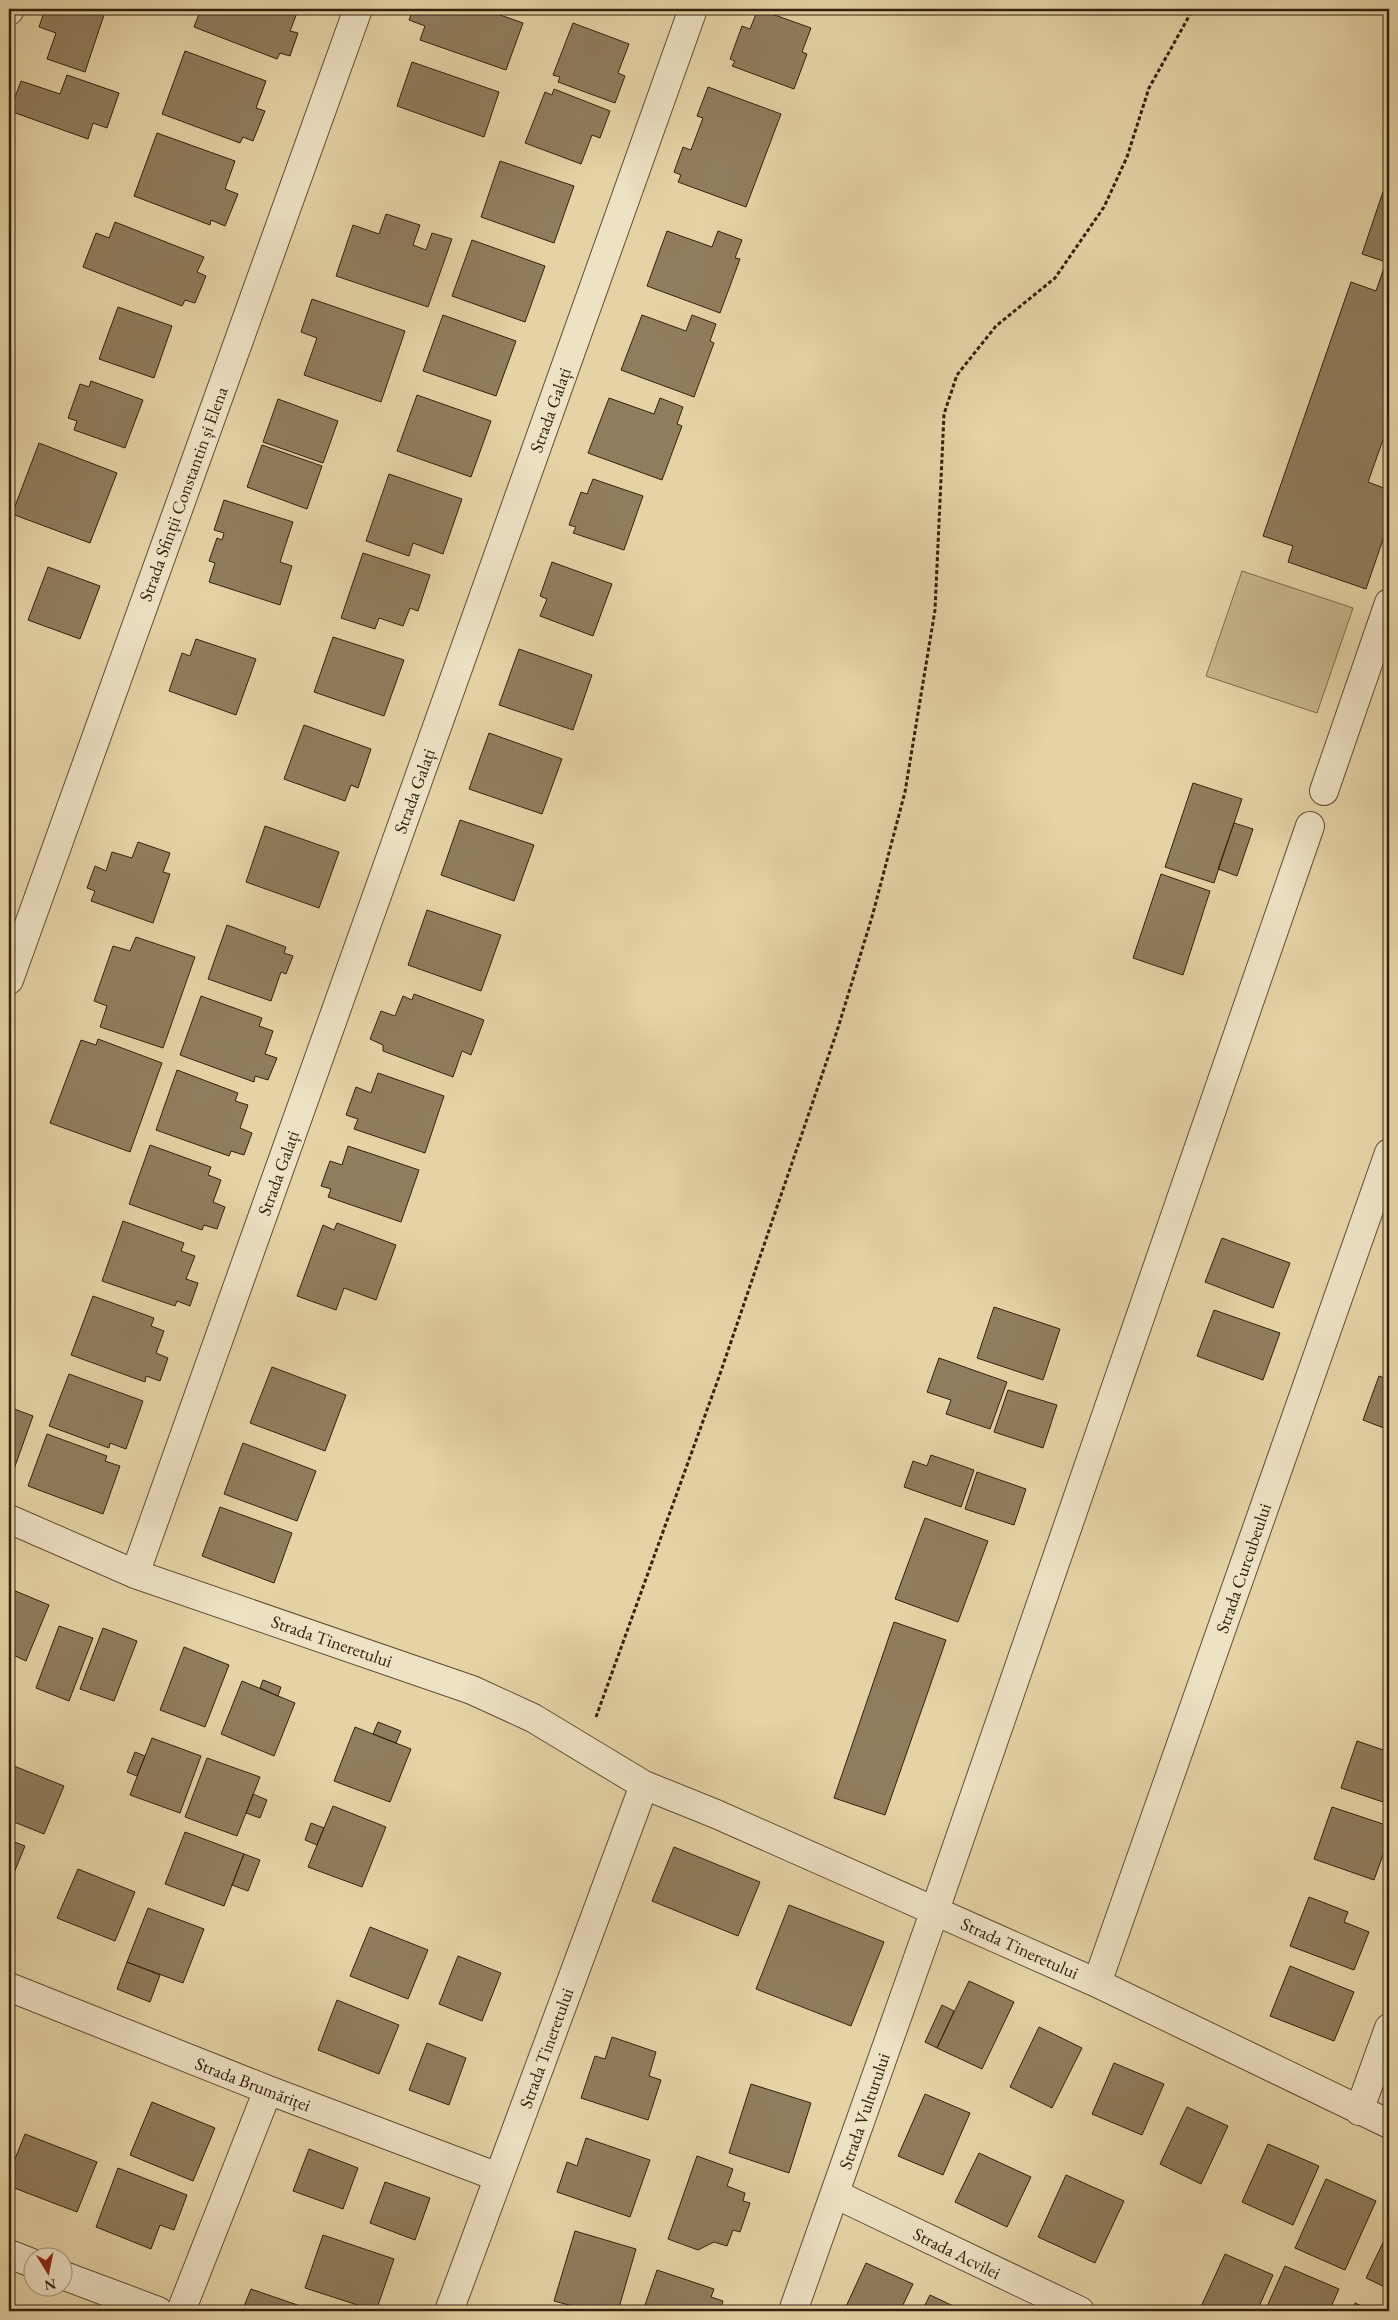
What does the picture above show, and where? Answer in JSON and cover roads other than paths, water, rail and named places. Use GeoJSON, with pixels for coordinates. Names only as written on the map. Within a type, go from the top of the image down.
{"type":"FeatureCollection","features":[{"type":"Feature","properties":{"kind":"street","name":"Strada Sfinții Constantin și Elena"},"geometry":{"type":"LineString","coordinates":[[9,980],[358,9]]}},
{"type":"Feature","properties":{"kind":"street","name":"Strada Galați"},"geometry":{"type":"LineString","coordinates":[[135,1574],[693,9]]}},
{"type":"Feature","properties":{"kind":"street"},"geometry":{"type":"LineString","coordinates":[[1324,791],[1389,603]]}},
{"type":"Feature","properties":{"kind":"street","name":"Strada Vulturului"},"geometry":{"type":"LineString","coordinates":[[793,2311],[935,1910],[1310,826]]}},
{"type":"Feature","properties":{"kind":"street","name":"Strada Curcubeului"},"geometry":{"type":"LineString","coordinates":[[1097,1983],[1389,1152]]}},
{"type":"Feature","properties":{"kind":"street","name":"Strada Tineretului"},"geometry":{"type":"LineString","coordinates":[[9,1519],[135,1574],[472,1690],[533,1718],[644,1785],[716,1814],[1097,1983],[1389,2124]]}},
{"type":"Feature","properties":{"kind":"street","name":"Strada Tineretului"},"geometry":{"type":"LineString","coordinates":[[449,2311],[644,1785]]}},
{"type":"Feature","properties":{"kind":"street","name":"Strada Brumăriței"},"geometry":{"type":"LineString","coordinates":[[9,1987],[268,2090],[498,2177]]}},
{"type":"Feature","properties":{"kind":"street"},"geometry":{"type":"LineString","coordinates":[[1359,2111],[1389,2028]]}},
{"type":"Feature","properties":{"kind":"street"},"geometry":{"type":"LineString","coordinates":[[181,2311],[268,2090]]}},
{"type":"Feature","properties":{"kind":"street","name":"Strada Acvilei"},"geometry":{"type":"LineString","coordinates":[[835,2194],[1080,2311]]}},
{"type":"Feature","properties":{"kind":"street"},"geometry":{"type":"LineString","coordinates":[[9,2254],[22,2259]]}},
{"type":"Feature","properties":{"kind":"street"},"geometry":{"type":"LineString","coordinates":[[72,2279],[158,2311]]}}]}
